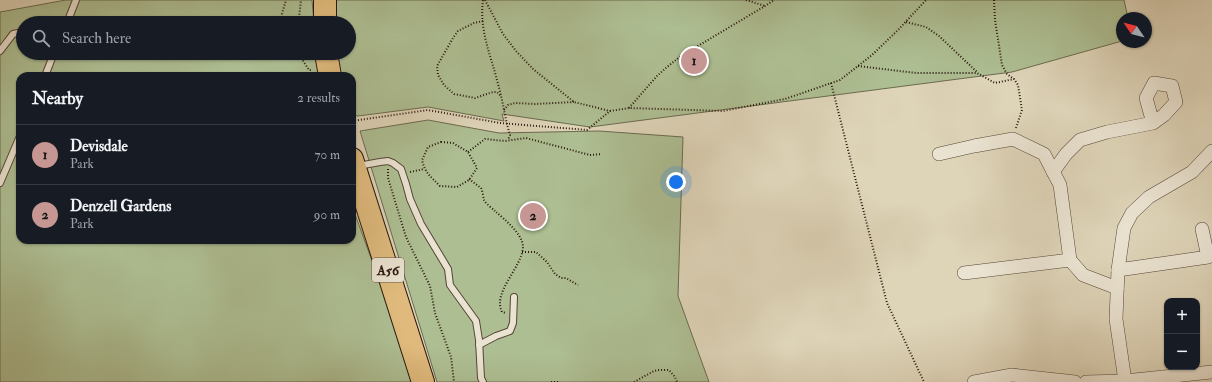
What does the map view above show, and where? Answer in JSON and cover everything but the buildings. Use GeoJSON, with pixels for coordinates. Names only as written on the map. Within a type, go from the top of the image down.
{"type":"FeatureCollection","features":[{"type":"Feature","properties":{"kind":"highway"},"geometry":{"type":"LineString","coordinates":[[325,0],[325,16]]}},
{"type":"Feature","properties":{"kind":"highway"},"geometry":{"type":"LineString","coordinates":[[327,60],[329,72]]}},
{"type":"Feature","properties":{"kind":"highway","name":"A56"},"geometry":{"type":"LineString","coordinates":[[356,172],[423,382]]}},
{"type":"Feature","properties":{"kind":"street"},"geometry":{"type":"LineString","coordinates":[[1053,172],[1066,154],[1080,140],[1107,132],[1153,122]]}},
{"type":"Feature","properties":{"kind":"street"},"geometry":{"type":"LineString","coordinates":[[938,154],[1013,139],[1044,154],[1060,185],[1070,260],[1083,275],[1117,288]]}},
{"type":"Feature","properties":{"kind":"street"},"geometry":{"type":"LineString","coordinates":[[1125,381],[1116,319],[1118,270],[1124,228],[1132,213],[1149,197],[1192,172],[1212,151]]}},
{"type":"Feature","properties":{"kind":"street"},"geometry":{"type":"LineString","coordinates":[[1118,270],[1208,257],[1202,229]]}},
{"type":"Feature","properties":{"kind":"street"},"geometry":{"type":"LineString","coordinates":[[964,273],[1070,260]]}},
{"type":"Feature","properties":{"kind":"street"},"geometry":{"type":"LineString","coordinates":[[1086,382],[1125,381],[1212,372]]}},
{"type":"Feature","properties":{"kind":"street"},"geometry":{"type":"LineString","coordinates":[[974,382],[1012,375],[1075,382]]}},
{"type":"Feature","properties":{"kind":"lane"},"geometry":{"type":"LineString","coordinates":[[70,16],[76,0]]}},
{"type":"Feature","properties":{"kind":"lane"},"geometry":{"type":"LineString","coordinates":[[0,51],[12,34],[16,33]]}},
{"type":"Feature","properties":{"kind":"lane"},"geometry":{"type":"LineString","coordinates":[[47,72],[51,60]]}},
{"type":"Feature","properties":{"kind":"lane"},"geometry":{"type":"LineString","coordinates":[[0,183],[16,145]]}},
{"type":"Feature","properties":{"kind":"lane"},"geometry":{"type":"LineString","coordinates":[[356,163],[388,161],[393,163],[401,170],[410,199],[421,224],[448,269],[450,284],[476,321],[481,378],[483,382]]}},
{"type":"Feature","properties":{"kind":"lane"},"geometry":{"type":"LineString","coordinates":[[479,345],[496,336],[510,331],[513,323],[514,297]]}},
{"type":"Feature","properties":{"kind":"path"},"geometry":{"type":"LineString","coordinates":[[282,16],[286,0]]}},
{"type":"Feature","properties":{"kind":"path"},"geometry":{"type":"LineString","coordinates":[[300,16],[301,0]]}},
{"type":"Feature","properties":{"kind":"path"},"geometry":{"type":"LineString","coordinates":[[484,0],[482,9],[486,46],[501,96],[506,124],[510,135],[508,140]]}},
{"type":"Feature","properties":{"kind":"path"},"geometry":{"type":"LineString","coordinates":[[484,0],[503,34],[516,51],[533,69],[574,102]]}},
{"type":"Feature","properties":{"kind":"path"},"geometry":{"type":"LineString","coordinates":[[746,0],[765,6]]}},
{"type":"Feature","properties":{"kind":"path"},"geometry":{"type":"LineString","coordinates":[[629,108],[667,66],[774,0]]}},
{"type":"Feature","properties":{"kind":"path"},"geometry":{"type":"LineString","coordinates":[[504,110],[508,105],[515,103],[535,104],[574,102],[610,111],[629,108],[723,111],[785,99],[840,80],[872,55],[926,0]]}},
{"type":"Feature","properties":{"kind":"path"},"geometry":{"type":"LineString","coordinates":[[994,0],[994,20],[1002,65],[1007,74],[1014,79],[1018,85],[1022,110],[1013,139]]}},
{"type":"Feature","properties":{"kind":"path"},"geometry":{"type":"LineString","coordinates":[[483,20],[458,31],[437,66],[438,75],[444,85],[454,94],[475,98],[497,92],[501,96]]}},
{"type":"Feature","properties":{"kind":"path"},"geometry":{"type":"LineString","coordinates":[[906,22],[926,28],[939,36],[977,72],[995,83],[1014,79]]}},
{"type":"Feature","properties":{"kind":"path"},"geometry":{"type":"LineString","coordinates":[[858,66],[916,73],[977,72]]}},
{"type":"Feature","properties":{"kind":"path"},"geometry":{"type":"LineString","coordinates":[[831,83],[887,303],[924,382]]}},
{"type":"Feature","properties":{"kind":"path"},"geometry":{"type":"LineString","coordinates":[[356,120],[428,110],[506,124],[587,130],[610,111]]}},
{"type":"Feature","properties":{"kind":"path"},"geometry":{"type":"LineString","coordinates":[[468,152],[485,139],[508,140],[526,138],[590,155],[602,154]]}},
{"type":"Feature","properties":{"kind":"path"},"geometry":{"type":"LineString","coordinates":[[441,142],[453,143],[468,152],[476,168],[469,179],[457,187],[440,186],[424,169],[422,160],[428,147],[441,142]]}},
{"type":"Feature","properties":{"kind":"path"},"geometry":{"type":"LineString","coordinates":[[388,161],[388,178],[406,237],[430,286],[435,313],[451,357],[454,382]]}},
{"type":"Feature","properties":{"kind":"path"},"geometry":{"type":"LineString","coordinates":[[402,173],[424,169]]}},
{"type":"Feature","properties":{"kind":"path"},"geometry":{"type":"LineString","coordinates":[[469,179],[482,188],[484,201],[508,222],[520,236],[523,244],[519,263],[504,288],[500,307],[502,312],[514,313]]}},
{"type":"Feature","properties":{"kind":"path"},"geometry":{"type":"LineString","coordinates":[[522,252],[536,252],[547,262],[555,274],[578,285]]}},
{"type":"Feature","properties":{"kind":"path"},"geometry":{"type":"LineString","coordinates":[[634,382],[654,372],[669,370],[677,382]]}},
{"type":"Feature","properties":{"kind":"path"},"geometry":{"type":"LineString","coordinates":[[551,382],[558,382]]}},
{"type":"Feature","properties":{"kind":"green space"},"geometry":{"type":"Polygon","coordinates":[[[66,0],[312,0],[313,16],[16,16],[16,60],[318,60],[320,72],[16,72],[16,244],[356,244],[356,217],[389,307],[413,382],[0,382],[0,12],[66,0]]]}},
{"type":"Feature","properties":{"kind":"green space"},"geometry":{"type":"Polygon","coordinates":[[[332,0],[1124,0],[1127,12],[1116,12],[1116,43],[1012,72],[590,127],[502,114],[504,121],[428,107],[356,116],[356,72],[341,72],[337,60],[356,60],[356,16],[331,16],[332,0]]]}},
{"type":"Feature","properties":{"kind":"green space"},"geometry":{"type":"Polygon","coordinates":[[[428,120],[499,133],[599,131],[683,137],[678,296],[709,382],[437,382],[360,131],[428,120]]]}},
{"type":"Feature","properties":{"kind":"place","name":"Devisdale"},"geometry":{"type":"Point","coordinates":[694,61]}},
{"type":"Feature","properties":{"kind":"place","name":"Denzell Gardens"},"geometry":{"type":"Point","coordinates":[533,216]}}]}
